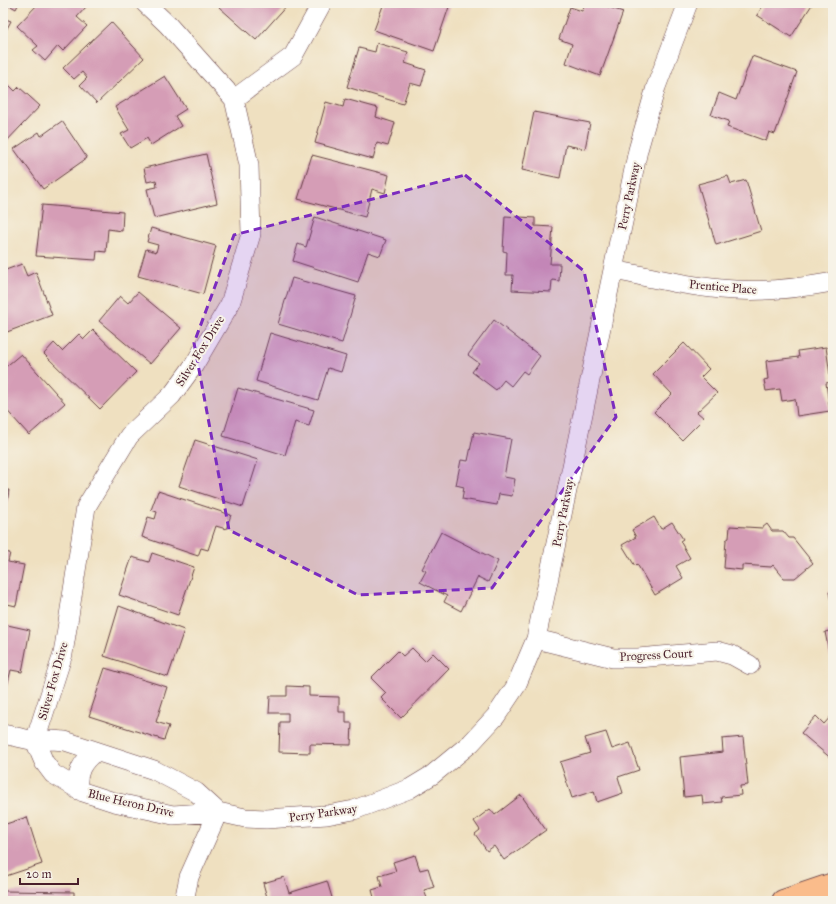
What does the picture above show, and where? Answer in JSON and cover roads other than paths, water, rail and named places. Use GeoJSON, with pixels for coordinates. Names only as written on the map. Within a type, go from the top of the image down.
{"type":"FeatureCollection","features":[{"type":"Feature","properties":{"kind":"main road"},"geometry":{"type":"LineString","coordinates":[[783,901],[833,884]]}},
{"type":"Feature","properties":{"kind":"street","name":"Silver Fox Drive"},"geometry":{"type":"LineString","coordinates":[[35,742],[63,654],[86,507],[129,436],[172,395],[194,364],[230,304],[251,234],[249,165],[234,99],[168,25],[145,3]]}},
{"type":"Feature","properties":{"kind":"street"},"geometry":{"type":"LineString","coordinates":[[234,99],[293,56],[322,3]]}},
{"type":"Feature","properties":{"kind":"street","name":"Perry Parkway"},"geometry":{"type":"LineString","coordinates":[[218,812],[245,818],[266,819],[327,815],[354,810],[409,789],[454,759],[471,743],[496,716],[516,686],[536,639],[640,143],[656,87],[688,3]]}},
{"type":"Feature","properties":{"kind":"street","name":"Prentice Place"},"geometry":{"type":"LineString","coordinates":[[614,270],[697,286],[735,290],[792,288],[833,282]]}},
{"type":"Feature","properties":{"kind":"street","name":"Progress Court"},"geometry":{"type":"LineString","coordinates":[[536,639],[613,658],[638,658],[717,651],[732,655],[750,665]]}},
{"type":"Feature","properties":{"kind":"street"},"geometry":{"type":"LineString","coordinates":[[3,734],[35,742],[52,740],[65,741],[154,770],[180,782],[196,792],[218,812],[189,877],[184,901]]}},
{"type":"Feature","properties":{"kind":"street","name":"Blue Heron Drive"},"geometry":{"type":"LineString","coordinates":[[35,742],[44,762],[53,774],[78,790],[103,799],[173,815],[218,812]]}},
{"type":"Feature","properties":{"kind":"street"},"geometry":{"type":"LineString","coordinates":[[78,790],[78,776],[80,768],[96,751]]}}]}
